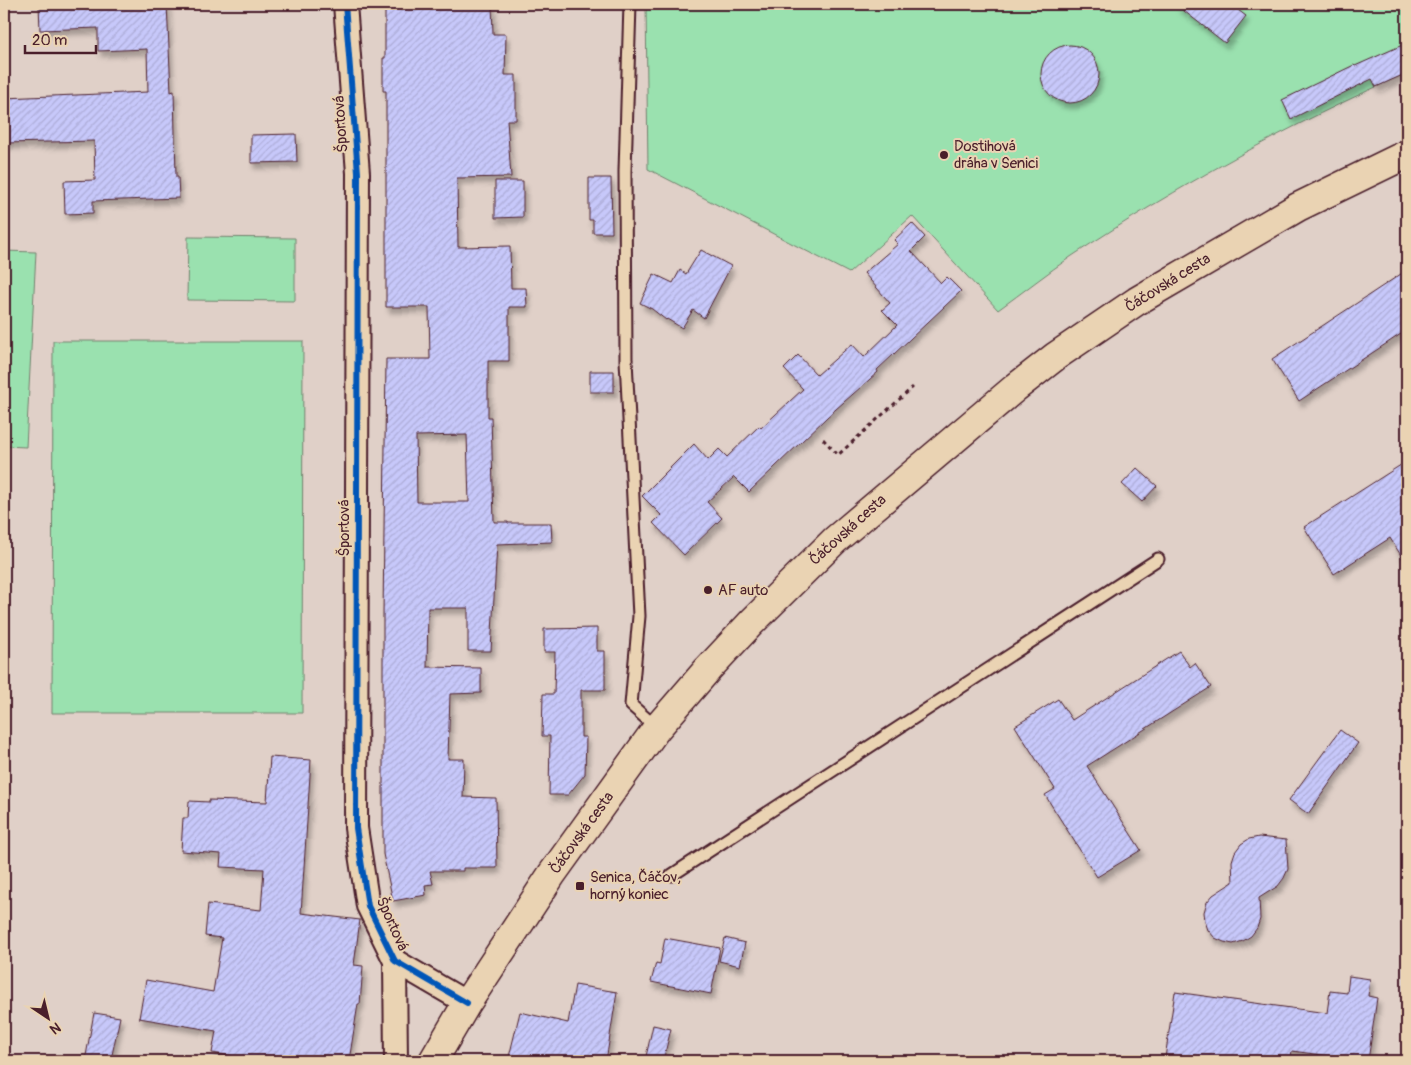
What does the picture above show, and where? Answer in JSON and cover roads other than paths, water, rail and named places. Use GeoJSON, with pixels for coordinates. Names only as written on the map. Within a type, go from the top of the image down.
{"type":"FeatureCollection","features":[{"type":"Feature","properties":{"kind":"main road","name":"Čáčovská cesta"},"geometry":{"type":"LineString","coordinates":[[434,1061],[467,1003],[552,874],[657,728],[733,642],[835,540],[1022,382],[1056,356],[1137,301],[1298,207],[1407,154]]}},
{"type":"Feature","properties":{"kind":"street","name":"Športová"},"geometry":{"type":"LineString","coordinates":[[345,4],[358,173],[356,828],[368,906],[395,961],[467,1003]]}},
{"type":"Feature","properties":{"kind":"street"},"geometry":{"type":"LineString","coordinates":[[395,961],[396,1061]]}},
{"type":"Feature","properties":{"kind":"lane"},"geometry":{"type":"LineString","coordinates":[[630,4],[625,170],[626,360],[639,616],[631,705],[657,728]]}},
{"type":"Feature","properties":{"kind":"lane"},"geometry":{"type":"LineString","coordinates":[[672,875],[1158,559]]}},
{"type":"Feature","properties":{"kind":"place","name":"Dostihová dráha v Senici"},"geometry":{"type":"Point","coordinates":[944,155]}},
{"type":"Feature","properties":{"kind":"place","name":"AF auto"},"geometry":{"type":"Point","coordinates":[708,590]}},
{"type":"Feature","properties":{"kind":"place","name":"Senica, Čáčov, horný koniec"},"geometry":{"type":"Point","coordinates":[580,886]}}]}
